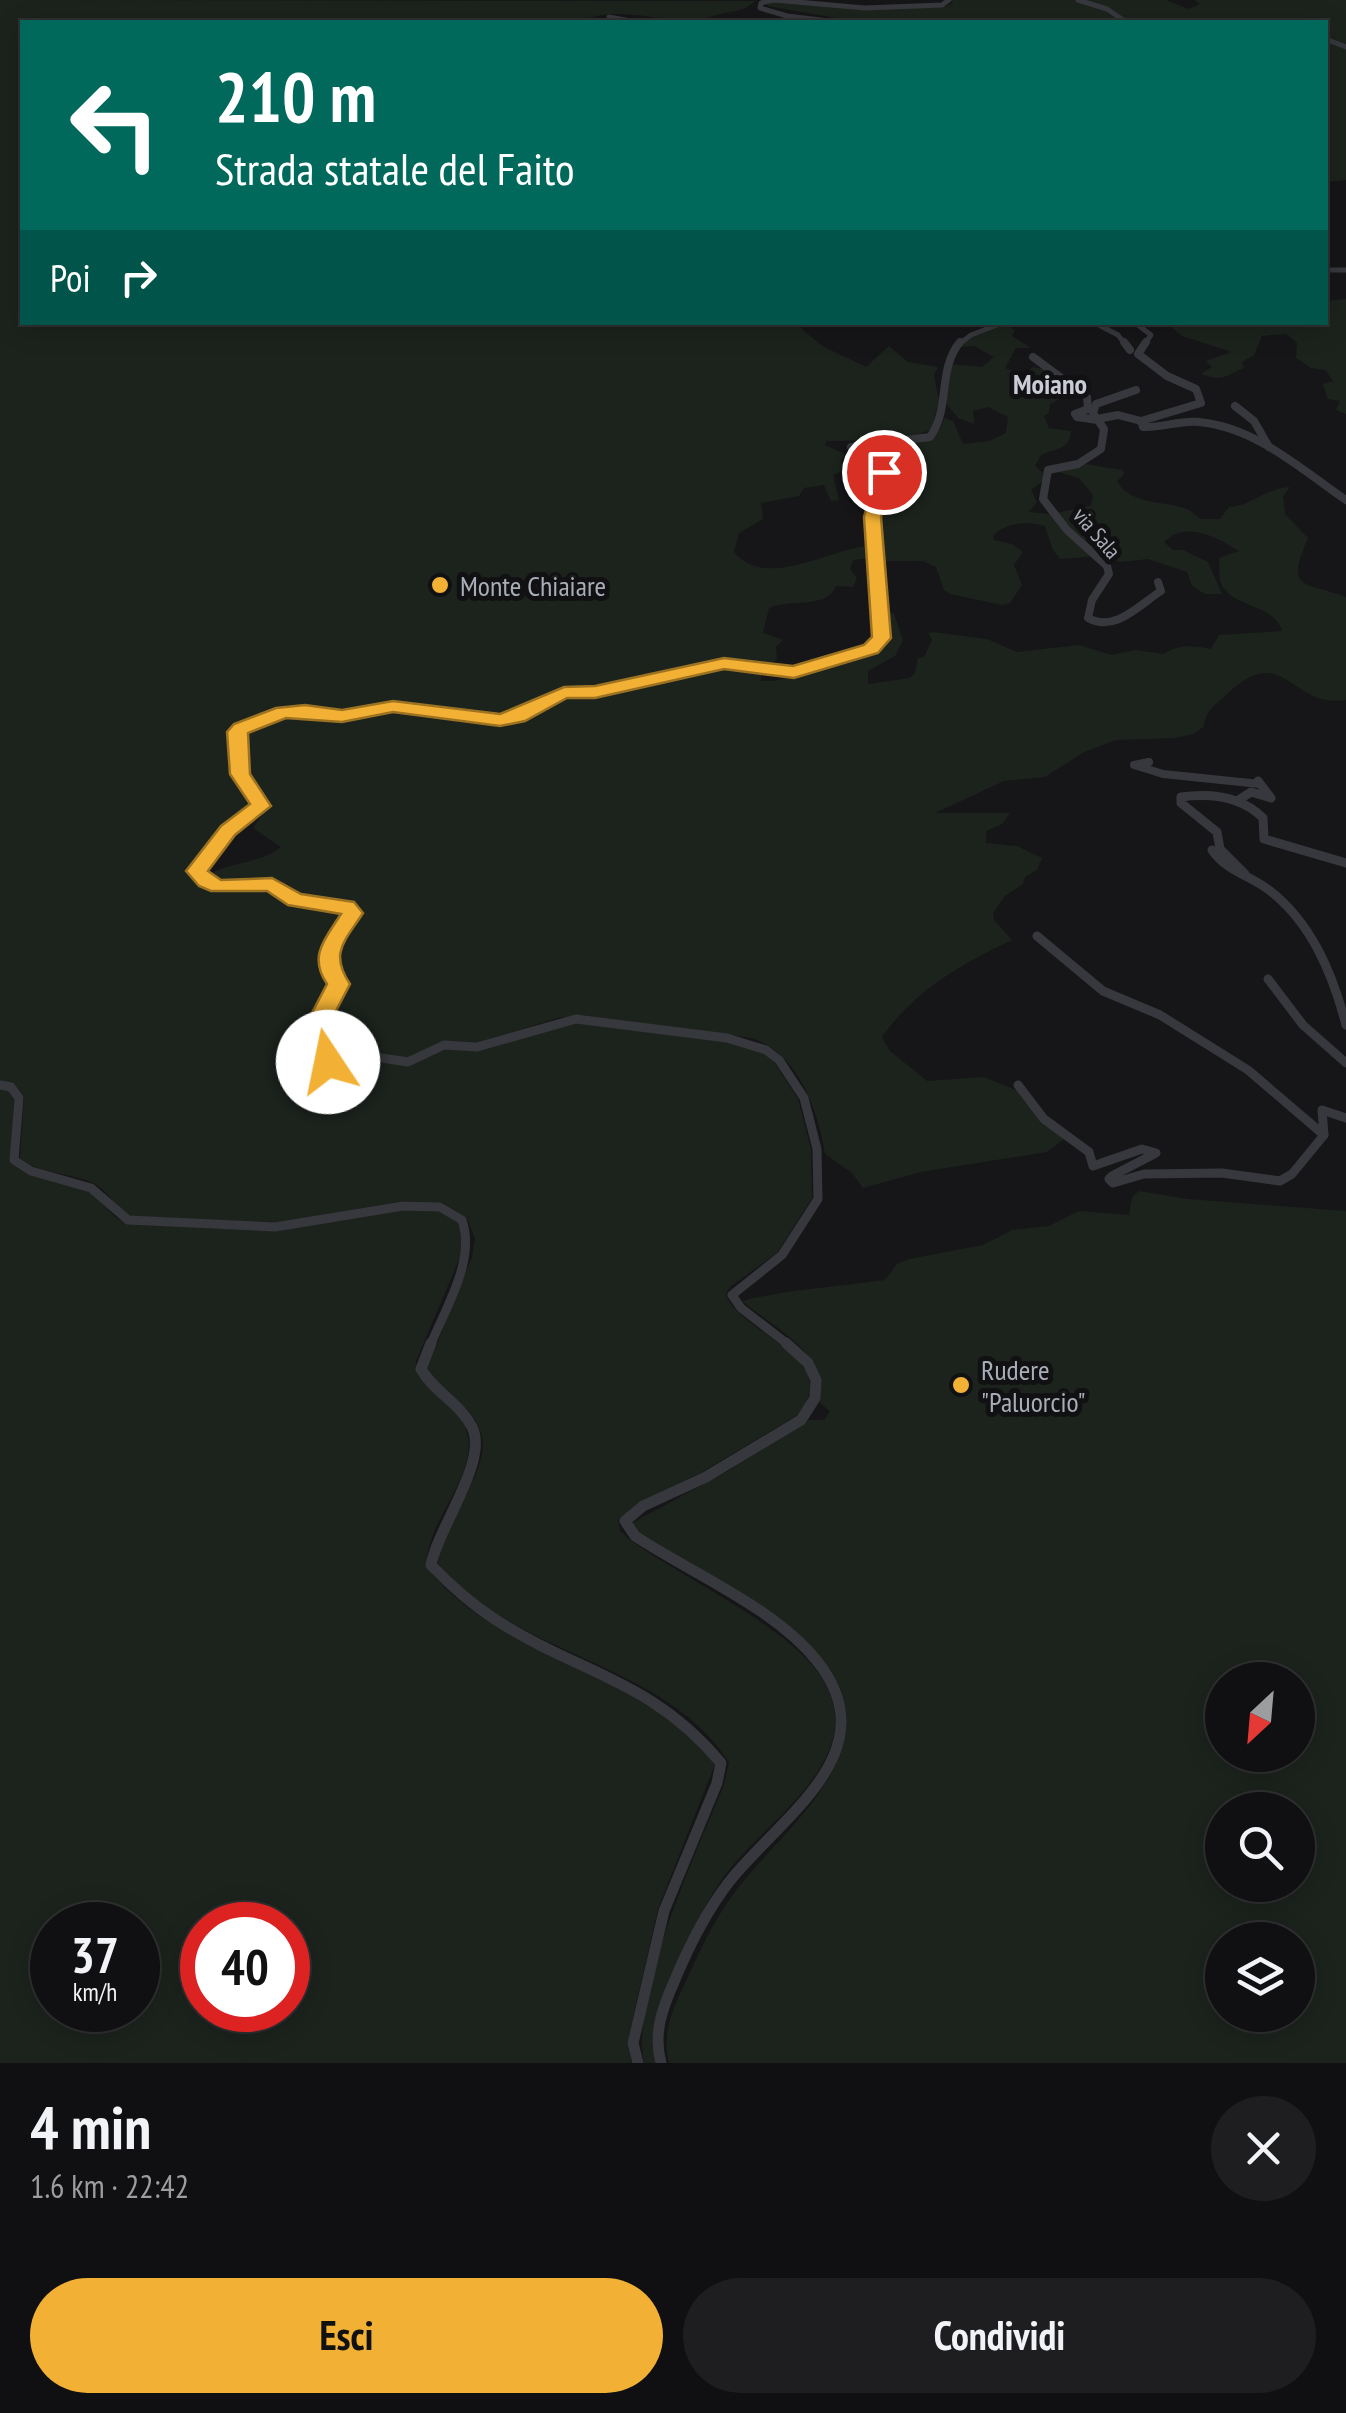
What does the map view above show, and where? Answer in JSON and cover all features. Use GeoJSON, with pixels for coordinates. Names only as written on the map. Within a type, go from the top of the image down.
{"type":"FeatureCollection","features":[{"type":"Feature","properties":{"kind":"street"},"geometry":{"type":"LineString","coordinates":[[915,6],[938,0]]}},
{"type":"Feature","properties":{"kind":"street"},"geometry":{"type":"LineString","coordinates":[[762,5],[865,8],[947,4],[948,0]]}},
{"type":"Feature","properties":{"kind":"street"},"geometry":{"type":"LineString","coordinates":[[1078,0],[1123,20]]}},
{"type":"Feature","properties":{"kind":"street"},"geometry":{"type":"LineString","coordinates":[[762,5],[787,16],[821,20]]}},
{"type":"Feature","properties":{"kind":"street"},"geometry":{"type":"LineString","coordinates":[[608,17],[625,20]]}},
{"type":"Feature","properties":{"kind":"street"},"geometry":{"type":"LineString","coordinates":[[661,2063],[658,2028],[711,1910],[730,1881],[809,1799],[836,1753],[842,1722],[830,1678],[800,1645],[635,1536],[625,1521],[643,1506],[706,1476],[800,1420],[810,1410],[815,1398],[805,1358],[738,1306],[732,1295],[782,1255],[818,1199],[817,1148],[804,1098],[779,1060],[753,1044],[592,1019],[560,1022],[477,1048],[444,1046],[408,1062],[381,1056],[332,1064],[324,1061],[314,1026],[339,984],[326,960],[352,913],[346,907],[295,900],[272,885],[218,886],[207,882],[197,871],[228,830],[261,806],[240,774],[237,732],[249,723],[296,710],[342,716],[393,706],[500,720],[518,716],[564,693],[595,692],[724,663],[794,672],[871,649],[882,638],[872,517],[885,477],[881,468],[858,457],[851,447],[930,437],[939,425],[952,351],[965,337],[996,325]]}},
{"type":"Feature","properties":{"kind":"street"},"geometry":{"type":"LineString","coordinates":[[1098,325],[1118,335],[1130,350]]}},
{"type":"Feature","properties":{"kind":"street"},"geometry":{"type":"LineString","coordinates":[[1139,325],[1152,335],[1138,354],[1166,376],[1196,389],[1201,404],[1141,422]]}},
{"type":"Feature","properties":{"kind":"street"},"geometry":{"type":"LineString","coordinates":[[1118,335],[1144,328]]}},
{"type":"Feature","properties":{"kind":"street"},"geometry":{"type":"LineString","coordinates":[[1033,357],[1038,366],[1087,396],[1088,409],[1075,414],[1077,417],[1097,419],[1118,414],[1148,428],[1203,422],[1230,429],[1269,447],[1346,500]]}},
{"type":"Feature","properties":{"kind":"street"},"geometry":{"type":"LineString","coordinates":[[1097,419],[1093,414],[1096,404],[1136,390]]}},
{"type":"Feature","properties":{"kind":"street"},"geometry":{"type":"LineString","coordinates":[[1235,406],[1263,431],[1269,447]]}},
{"type":"Feature","properties":{"kind":"street","name":"via Sala"},"geometry":{"type":"LineString","coordinates":[[1097,419],[1104,435],[1098,453],[1078,464],[1048,470],[1049,479],[1044,484],[1045,503],[1067,530],[1107,566],[1110,574],[1092,600],[1088,618],[1100,625],[1116,621],[1161,591],[1158,582]]}},
{"type":"Feature","properties":{"kind":"street"},"geometry":{"type":"LineString","coordinates":[[1149,762],[1134,765],[1258,781],[1271,798],[1251,792],[1237,800]]}},
{"type":"Feature","properties":{"kind":"street"},"geometry":{"type":"LineString","coordinates":[[1346,863],[1264,838],[1259,812],[1237,800],[1199,795],[1179,800],[1203,818],[1216,834],[1220,849],[1245,874],[1292,911],[1320,956],[1346,1025]]}},
{"type":"Feature","properties":{"kind":"street"},"geometry":{"type":"LineString","coordinates":[[1212,850],[1220,864],[1245,874]]}},
{"type":"Feature","properties":{"kind":"street"},"geometry":{"type":"LineString","coordinates":[[1037,936],[1069,968],[1104,991],[1132,1006],[1160,1014],[1214,1044],[1324,1135]]}},
{"type":"Feature","properties":{"kind":"street"},"geometry":{"type":"LineString","coordinates":[[1268,979],[1304,1024],[1346,1064]]}},
{"type":"Feature","properties":{"kind":"street"},"geometry":{"type":"LineString","coordinates":[[0,1084],[11,1087],[19,1098],[14,1160],[32,1171],[89,1187],[118,1216],[128,1220],[275,1227],[403,1206],[440,1207],[462,1220],[468,1240],[466,1256],[420,1362],[424,1375],[462,1410],[475,1435],[476,1453],[471,1470],[441,1524],[431,1565],[448,1586],[512,1630],[675,1712],[707,1742],[722,1764],[664,1910],[633,2043],[638,2063]]}},
{"type":"Feature","properties":{"kind":"street"},"geometry":{"type":"LineString","coordinates":[[1018,1085],[1044,1119],[1089,1152],[1093,1166],[1142,1150],[1156,1153],[1112,1176],[1113,1182],[1144,1174],[1190,1173],[1280,1181],[1292,1174],[1324,1135],[1322,1110],[1346,1118]]}},
{"type":"Feature","properties":{"kind":"shaded area"},"geometry":{"type":"Polygon","coordinates":[[[0,0],[755,1],[740,10],[680,20],[612,14],[585,20],[20,20],[20,325],[798,325],[822,346],[866,367],[889,346],[908,362],[938,367],[934,375],[939,401],[931,430],[900,440],[827,441],[825,445],[845,454],[841,462],[850,468],[833,475],[839,500],[831,501],[824,485],[804,488],[799,496],[761,503],[763,519],[739,533],[734,552],[747,563],[763,568],[781,568],[870,546],[871,558],[853,560],[850,569],[857,578],[853,587],[836,586],[816,601],[769,608],[763,633],[783,640],[776,647],[777,659],[768,667],[718,660],[609,687],[563,691],[510,715],[496,717],[398,705],[340,712],[299,707],[247,719],[231,730],[231,756],[256,806],[224,829],[192,871],[194,878],[216,889],[262,887],[293,903],[342,909],[346,914],[325,947],[323,962],[333,984],[308,1032],[321,1064],[331,1068],[379,1060],[410,1065],[445,1049],[478,1051],[577,1022],[726,1041],[763,1053],[774,1062],[798,1099],[811,1149],[812,1198],[777,1253],[731,1286],[726,1294],[749,1322],[800,1363],[809,1378],[809,1396],[796,1416],[702,1472],[639,1502],[618,1520],[620,1531],[630,1540],[751,1615],[795,1648],[812,1665],[831,1696],[835,1726],[827,1754],[811,1781],[723,1878],[703,1912],[655,2023],[655,2063],[644,2063],[642,2034],[656,1963],[724,1785],[729,1762],[701,1728],[666,1701],[506,1619],[469,1594],[438,1563],[447,1530],[473,1480],[483,1448],[481,1433],[471,1414],[427,1368],[472,1257],[475,1239],[467,1218],[443,1203],[403,1201],[275,1223],[131,1216],[95,1184],[37,1168],[20,1158],[24,1097],[15,1084],[0,1081],[0,0]]]}},
{"type":"Feature","properties":{"kind":"shaded area"},"geometry":{"type":"Polygon","coordinates":[[[951,0],[1166,0],[1189,9],[1200,4],[1194,0],[1346,0],[1346,180],[1328,182],[1328,20],[847,20],[768,6],[768,2],[781,2],[863,10],[953,3],[951,0]]]}},
{"type":"Feature","properties":{"kind":"shaded area"},"geometry":{"type":"Polygon","coordinates":[[[1346,299],[1346,414],[1336,410],[1340,401],[1328,399],[1323,384],[1333,381],[1326,370],[1311,368],[1296,358],[1297,343],[1286,334],[1262,336],[1254,355],[1242,362],[1244,368],[1215,378],[1201,374],[1212,367],[1206,361],[1232,352],[1182,336],[1169,325],[1328,325],[1328,301],[1346,299]]]}},
{"type":"Feature","properties":{"kind":"shaded area"},"geometry":{"type":"Polygon","coordinates":[[[1006,325],[1015,330],[1012,336],[1031,348],[1016,348],[1005,368],[1023,375],[1033,367],[1045,369],[1077,390],[1050,404],[1049,413],[1044,416],[1049,428],[1071,431],[1068,442],[1041,455],[1035,466],[1043,473],[1043,481],[1031,490],[1037,502],[1029,512],[1050,514],[1091,506],[1093,495],[1079,478],[1058,472],[1085,464],[1122,470],[1124,474],[1117,481],[1131,495],[1189,510],[1202,519],[1220,519],[1229,507],[1290,487],[1283,496],[1285,514],[1308,538],[1298,567],[1299,576],[1309,585],[1346,597],[1346,700],[1327,700],[1275,674],[1262,673],[1226,695],[1194,734],[1116,740],[1084,752],[1045,777],[1004,781],[935,813],[1010,813],[1002,824],[986,831],[986,843],[1017,846],[1042,858],[1037,870],[1005,896],[993,913],[994,920],[1012,940],[924,992],[882,1037],[890,1051],[927,1081],[984,1077],[1033,1097],[1064,1139],[1047,1152],[921,1172],[863,1188],[852,1173],[825,1154],[811,1102],[794,1070],[768,1046],[752,1038],[581,1015],[558,1018],[480,1042],[443,1041],[407,1058],[359,1054],[335,1061],[324,1055],[322,1028],[350,978],[331,963],[332,957],[356,924],[359,912],[342,901],[300,895],[266,881],[233,883],[209,875],[264,857],[281,847],[253,828],[269,805],[248,773],[247,743],[254,725],[298,713],[340,720],[390,711],[470,723],[507,723],[568,696],[611,693],[726,666],[761,672],[761,681],[773,681],[874,655],[887,643],[885,609],[894,614],[903,640],[895,656],[868,671],[868,684],[910,678],[918,658],[924,657],[932,640],[928,633],[933,632],[987,639],[1017,652],[1079,645],[1112,655],[1135,650],[1163,654],[1186,646],[1211,649],[1219,635],[1282,631],[1270,615],[1224,589],[1219,558],[1239,551],[1192,531],[1173,535],[1164,542],[1173,550],[1183,550],[1208,562],[1222,594],[1205,594],[1192,586],[1187,572],[1148,559],[1060,559],[1045,526],[1032,523],[1011,525],[993,536],[994,540],[1012,544],[1023,552],[1014,565],[1022,585],[1010,603],[1002,605],[950,594],[944,590],[936,567],[923,561],[880,561],[876,512],[888,480],[881,465],[858,450],[860,446],[922,441],[940,429],[944,418],[953,421],[963,444],[989,441],[1006,433],[1008,417],[988,407],[973,411],[974,424],[958,418],[946,403],[951,364],[982,367],[994,357],[974,346],[959,347],[974,335],[1006,325]]]}},
{"type":"Feature","properties":{"kind":"shaded area"},"geometry":{"type":"Polygon","coordinates":[[[0,1088],[8,1090],[14,1099],[10,1162],[26,1172],[90,1192],[126,1223],[275,1230],[403,1209],[438,1210],[458,1222],[464,1240],[461,1255],[416,1361],[419,1377],[459,1415],[467,1434],[468,1452],[464,1471],[436,1527],[426,1567],[450,1593],[508,1633],[668,1714],[715,1764],[658,1909],[627,2043],[632,2063],[0,2063],[0,1088]]]}},
{"type":"Feature","properties":{"kind":"shaded area"},"geometry":{"type":"Polygon","coordinates":[[[1139,1191],[1188,1199],[1346,1211],[1346,2063],[669,2063],[667,2041],[672,2012],[712,1927],[732,1896],[820,1792],[836,1764],[846,1734],[845,1703],[831,1671],[817,1655],[770,1618],[638,1535],[632,1523],[728,1471],[809,1420],[824,1420],[830,1411],[820,1403],[816,1369],[808,1356],[784,1332],[742,1301],[885,1280],[897,1264],[909,1259],[983,1245],[1012,1230],[1049,1226],[1079,1211],[1129,1215],[1132,1197],[1139,1191]]]}},
{"type":"Feature","properties":{"kind":"place","name":"Monte Chiaiare"},"geometry":{"type":"Point","coordinates":[440,585]}},
{"type":"Feature","properties":{"kind":"place","name":"Rudere \"Paluorcio\""},"geometry":{"type":"Point","coordinates":[961,1385]}},
{"type":"Feature","properties":{"kind":"district","name":"Moiano"},"geometry":{"type":"Point","coordinates":[1050,383]}},
{"type":"Feature","properties":{"kind":"route"},"geometry":{"type":"LineString","coordinates":[[328,1062],[322,1058],[313,1032],[339,984],[329,971],[327,953],[352,913],[346,907],[286,897],[272,885],[218,886],[207,882],[197,871],[228,830],[261,806],[240,774],[237,732],[249,723],[283,712],[305,710],[342,716],[393,706],[500,720],[518,716],[564,693],[595,692],[724,663],[794,672],[871,649],[882,638],[872,517],[884,472]]}}]}
